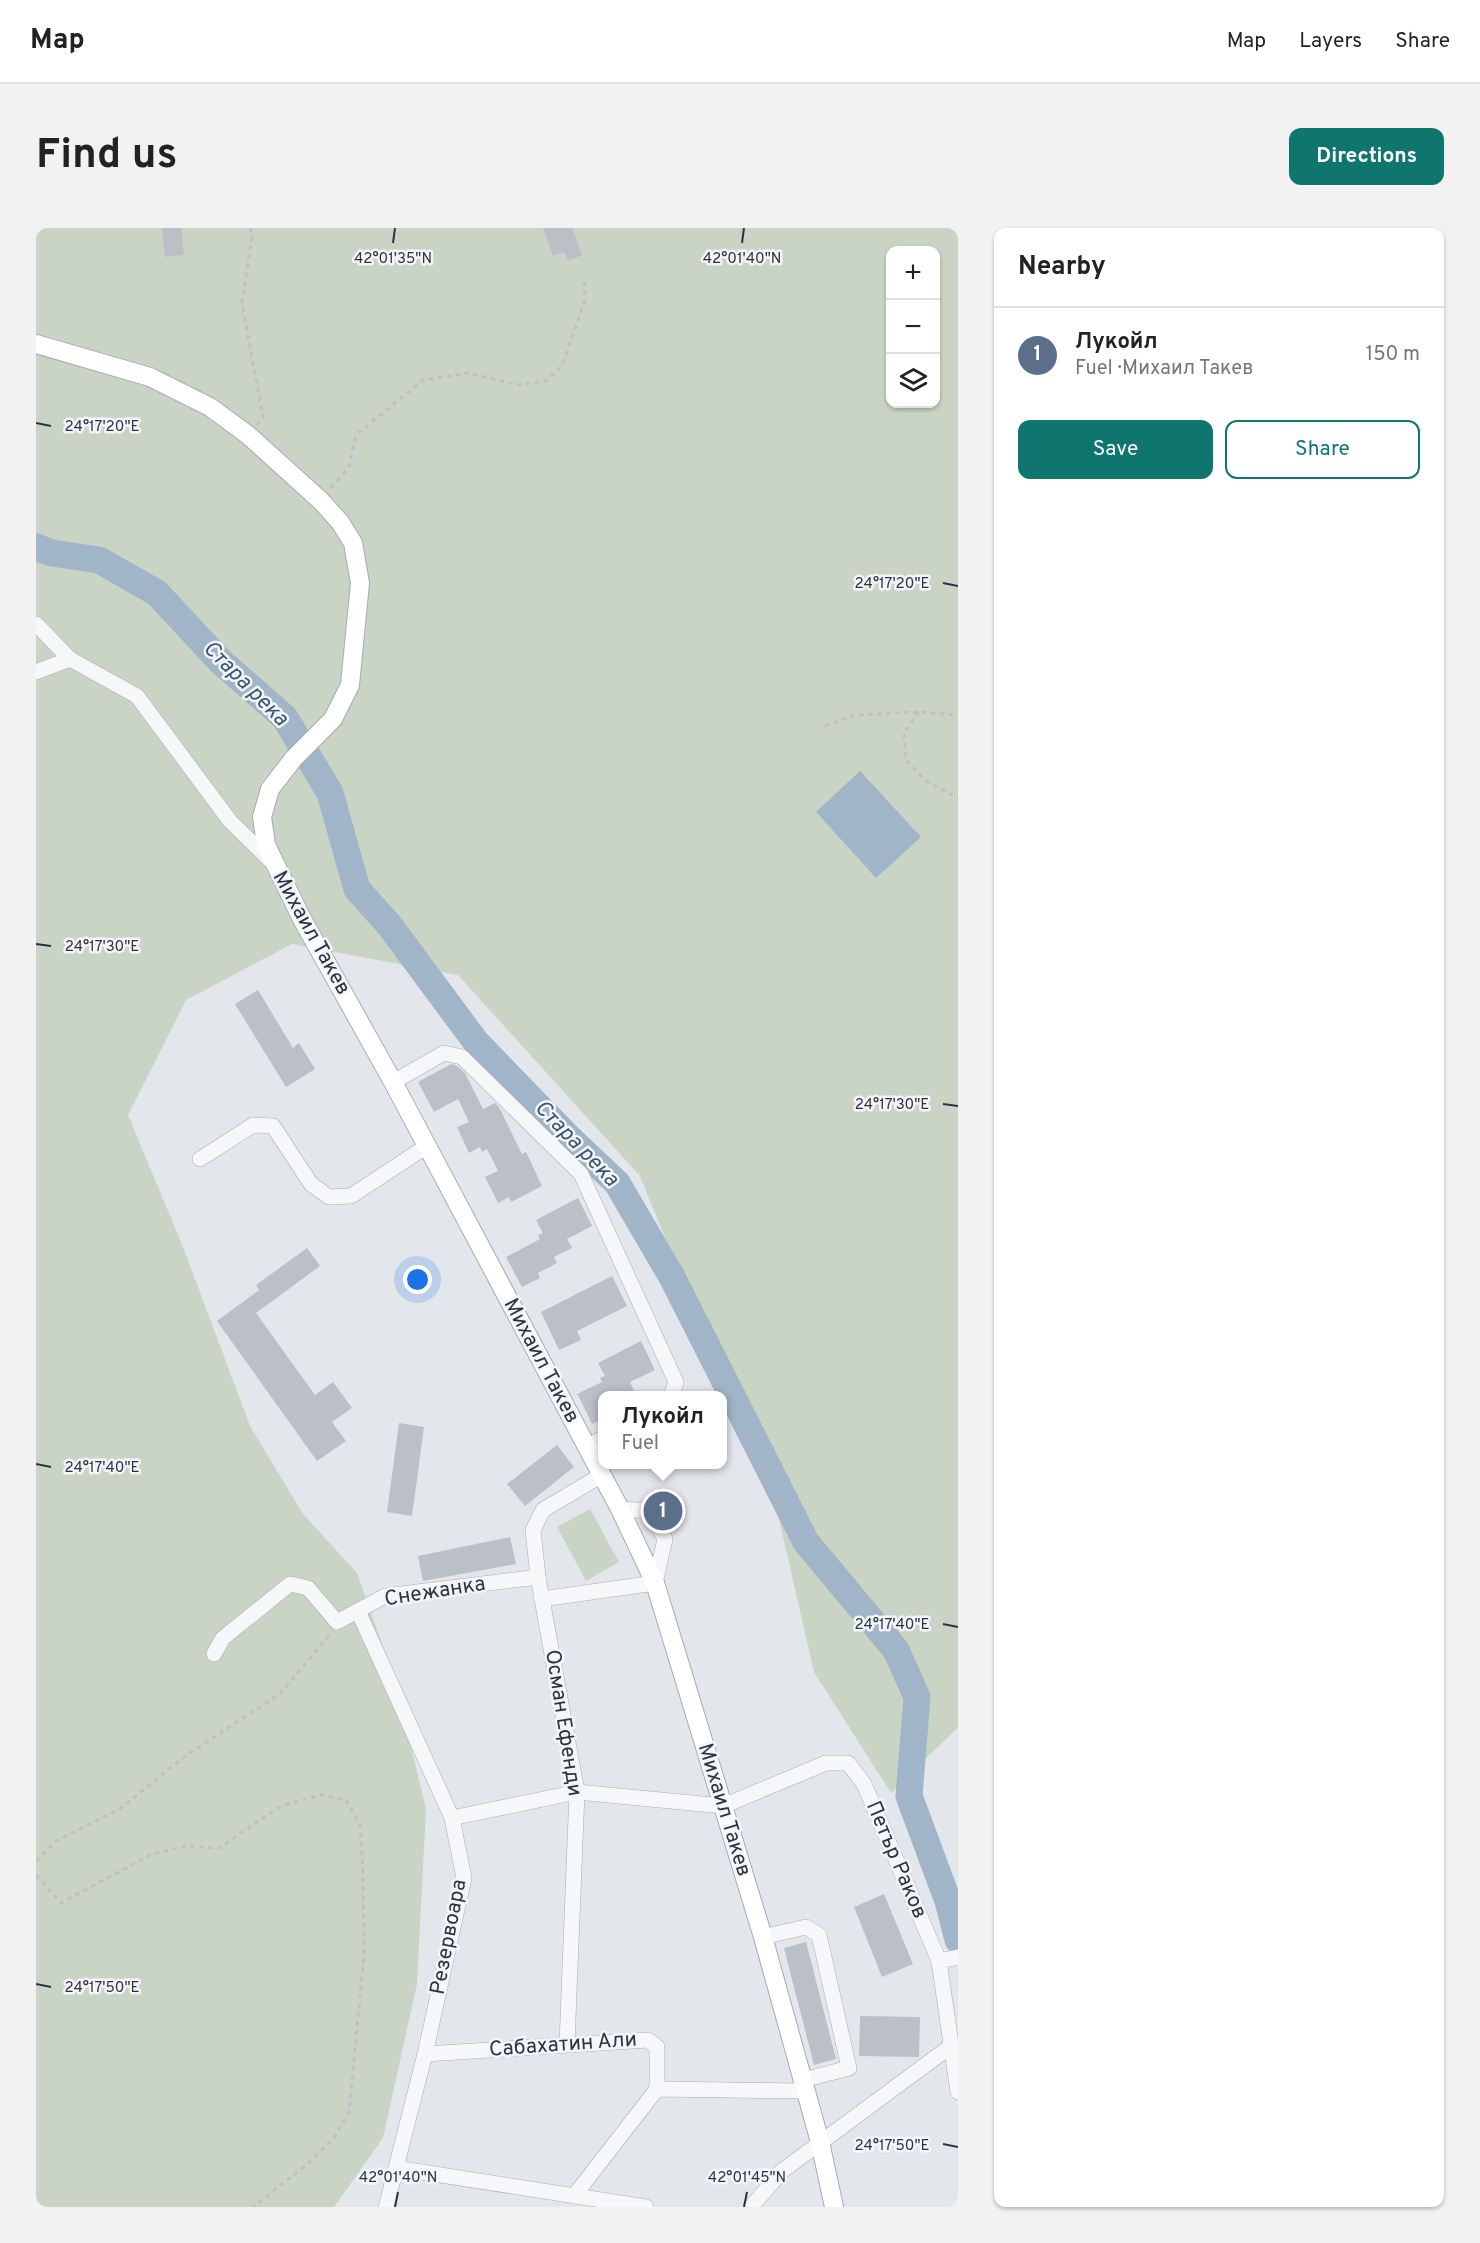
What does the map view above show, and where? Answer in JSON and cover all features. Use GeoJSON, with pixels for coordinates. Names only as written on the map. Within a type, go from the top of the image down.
{"type":"FeatureCollection","features":[{"type":"Feature","properties":{"kind":"main road","name":"Михаил Такев"},"geometry":{"type":"LineString","coordinates":[[36,344],[170,385],[210,407],[248,435],[321,501],[340,522],[352,543],[360,583],[350,684],[333,719],[275,780],[264,802],[263,831],[271,861],[393,1082],[598,1468]]}},
{"type":"Feature","properties":{"kind":"main road","name":"Михаил Такев"},"geometry":{"type":"LineString","coordinates":[[599,1469],[655,1583],[763,1937],[820,2142],[834,2207]]}},
{"type":"Feature","properties":{"kind":"street"},"geometry":{"type":"LineString","coordinates":[[36,624],[70,659],[137,696],[230,821],[271,861]]}},
{"type":"Feature","properties":{"kind":"street"},"geometry":{"type":"LineString","coordinates":[[36,672],[70,659]]}},
{"type":"Feature","properties":{"kind":"street"},"geometry":{"type":"LineString","coordinates":[[393,1082],[444,1053],[462,1057],[581,1174],[676,1383],[673,1391]]}},
{"type":"Feature","properties":{"kind":"street"},"geometry":{"type":"LineString","coordinates":[[200,1159],[253,1125],[273,1125],[311,1184],[329,1197],[351,1196],[427,1146]]}},
{"type":"Feature","properties":{"kind":"street"},"geometry":{"type":"LineString","coordinates":[[587,1447],[598,1441]]}},
{"type":"Feature","properties":{"kind":"street","name":"Осман Ефенди"},"geometry":{"type":"LineString","coordinates":[[567,2044],[577,1792],[538,1576],[533,1530],[543,1510],[602,1475]]}},
{"type":"Feature","properties":{"kind":"street"},"geometry":{"type":"LineString","coordinates":[[542,1599],[655,1583],[665,1539],[650,1511],[620,1509]]}},
{"type":"Feature","properties":{"kind":"street","name":"Снежанка"},"geometry":{"type":"LineString","coordinates":[[340,1621],[385,1596],[538,1576]]}},
{"type":"Feature","properties":{"kind":"street"},"geometry":{"type":"LineString","coordinates":[[214,1654],[223,1638],[290,1584],[308,1588],[340,1621]]}},
{"type":"Feature","properties":{"kind":"street","name":"Резервоара"},"geometry":{"type":"LineString","coordinates":[[358,1611],[452,1818],[464,1878],[386,2207]]}},
{"type":"Feature","properties":{"kind":"street","name":"Петър Раков"},"geometry":{"type":"LineString","coordinates":[[723,1806],[826,1762],[848,1763],[864,1784],[939,1961],[958,2092]]}},
{"type":"Feature","properties":{"kind":"street"},"geometry":{"type":"LineString","coordinates":[[452,1818],[577,1792],[723,1806]]}},
{"type":"Feature","properties":{"kind":"street"},"geometry":{"type":"LineString","coordinates":[[574,2196],[657,2089],[804,2085],[849,2068],[819,1935],[806,1927],[763,1937]]}},
{"type":"Feature","properties":{"kind":"street"},"geometry":{"type":"LineString","coordinates":[[939,1961],[958,1957]]}},
{"type":"Feature","properties":{"kind":"street","name":"Сабахатин Али"},"geometry":{"type":"LineString","coordinates":[[424,2054],[648,2040],[657,2047],[657,2089]]}},
{"type":"Feature","properties":{"kind":"street"},"geometry":{"type":"LineString","coordinates":[[752,2207],[782,2171],[951,2046]]}},
{"type":"Feature","properties":{"kind":"street"},"geometry":{"type":"LineString","coordinates":[[396,2168],[646,2207]]}},
{"type":"Feature","properties":{"kind":"path"},"geometry":{"type":"LineString","coordinates":[[248,435],[263,418],[242,303],[252,236],[250,228]]}},
{"type":"Feature","properties":{"kind":"path"},"geometry":{"type":"LineString","coordinates":[[321,501],[349,467],[356,435],[423,380],[468,373],[519,385],[546,381],[562,366],[585,300],[584,279]]}},
{"type":"Feature","properties":{"kind":"path"},"geometry":{"type":"LineString","coordinates":[[920,712],[904,733],[906,760],[926,781],[958,798]]}},
{"type":"Feature","properties":{"kind":"path"},"geometry":{"type":"LineString","coordinates":[[825,726],[855,715],[920,712],[958,715]]}},
{"type":"Feature","properties":{"kind":"path"},"geometry":{"type":"LineString","coordinates":[[36,1861],[56,1841],[120,1809],[184,1757],[243,1721],[281,1693],[340,1621]]}},
{"type":"Feature","properties":{"kind":"path"},"geometry":{"type":"LineString","coordinates":[[36,1875],[62,1903],[152,1854],[186,1846],[219,1848],[281,1806],[321,1795],[346,1800],[360,1825],[364,1955],[349,2112],[333,2139],[306,2165],[253,2207]]}},
{"type":"Feature","properties":{"kind":"green space"},"geometry":{"type":"Polygon","coordinates":[[[36,228],[958,228],[958,1727],[891,1793],[814,1672],[779,1519],[640,1176],[458,975],[292,944],[186,1000],[128,1115],[183,1247],[250,1426],[303,1514],[357,1573],[396,1684],[426,1809],[417,1984],[383,2138],[334,2207],[36,2207],[36,228]]]}},
{"type":"Feature","properties":{"kind":"green space"},"geometry":{"type":"Polygon","coordinates":[[[590,1509],[619,1562],[586,1581],[557,1527],[590,1509]]]}},
{"type":"Feature","properties":{"kind":"water"},"geometry":{"type":"Polygon","coordinates":[[[860,771],[921,837],[876,878],[816,812],[860,771]]]}},
{"type":"Feature","properties":{"kind":"building"},"geometry":{"type":"Polygon","coordinates":[[[162,228],[181,228],[184,255],[165,257],[162,228]]]}},
{"type":"Feature","properties":{"kind":"building"},"geometry":{"type":"Polygon","coordinates":[[[543,228],[572,228],[582,255],[568,261],[564,252],[553,256],[543,228]]]}},
{"type":"Feature","properties":{"kind":"building"},"geometry":{"type":"Polygon","coordinates":[[[258,990],[293,1048],[299,1043],[315,1069],[286,1087],[235,1004],[258,990]]]}},
{"type":"Feature","properties":{"kind":"building"},"geometry":{"type":"Polygon","coordinates":[[[451,1064],[465,1073],[483,1109],[495,1103],[499,1107],[522,1154],[526,1152],[542,1186],[511,1202],[509,1197],[498,1203],[485,1177],[498,1171],[487,1149],[482,1152],[480,1147],[469,1153],[457,1127],[469,1122],[458,1099],[434,1112],[418,1082],[451,1064]]]}},
{"type":"Feature","properties":{"kind":"building"},"geometry":{"type":"Polygon","coordinates":[[[578,1198],[592,1226],[567,1239],[572,1248],[554,1257],[557,1263],[538,1273],[540,1278],[522,1287],[506,1257],[540,1239],[538,1235],[543,1233],[536,1220],[578,1198]]]}},
{"type":"Feature","properties":{"kind":"building"},"geometry":{"type":"Polygon","coordinates":[[[307,1248],[320,1266],[256,1313],[315,1395],[333,1382],[352,1408],[332,1422],[346,1441],[317,1461],[217,1321],[259,1290],[256,1285],[307,1248]]]}},
{"type":"Feature","properties":{"kind":"building"},"geometry":{"type":"Polygon","coordinates":[[[612,1276],[627,1306],[577,1331],[581,1340],[559,1350],[541,1312],[612,1276]]]}},
{"type":"Feature","properties":{"kind":"building"},"geometry":{"type":"Polygon","coordinates":[[[641,1341],[655,1370],[630,1382],[634,1391],[598,1391],[598,1421],[592,1424],[578,1395],[575,1395],[602,1382],[600,1378],[605,1376],[598,1363],[641,1341]]]}},
{"type":"Feature","properties":{"kind":"building"},"geometry":{"type":"Polygon","coordinates":[[[399,1423],[424,1427],[412,1516],[387,1512],[399,1423]]]}},
{"type":"Feature","properties":{"kind":"building"},"geometry":{"type":"Polygon","coordinates":[[[557,1445],[574,1467],[525,1506],[507,1484],[557,1445]]]}},
{"type":"Feature","properties":{"kind":"building"},"geometry":{"type":"Polygon","coordinates":[[[510,1537],[516,1564],[423,1581],[418,1556],[510,1537]]]}},
{"type":"Feature","properties":{"kind":"building"},"geometry":{"type":"Polygon","coordinates":[[[884,1894],[913,1964],[882,1977],[854,1907],[884,1894]]]}},
{"type":"Feature","properties":{"kind":"building"},"geometry":{"type":"Polygon","coordinates":[[[806,1942],[836,2059],[814,2065],[784,1948],[806,1942]]]}},
{"type":"Feature","properties":{"kind":"building"},"geometry":{"type":"Polygon","coordinates":[[[860,2016],[920,2017],[919,2057],[859,2056],[860,2016]]]}},
{"type":"Feature","properties":{"kind":"waterway","name":"Стара река"},"geometry":{"type":"LineString","coordinates":[[36,547],[52,553],[99,560],[157,593],[220,661],[285,718],[330,793],[357,889],[390,926],[476,1042],[565,1134],[617,1183],[672,1277],[806,1542],[896,1650],[917,1697],[909,1796],[948,1901],[958,1940]]}},
{"type":"Feature","properties":{"kind":"place","name":"Лукойл"},"geometry":{"type":"Point","coordinates":[663,1511]}}]}
